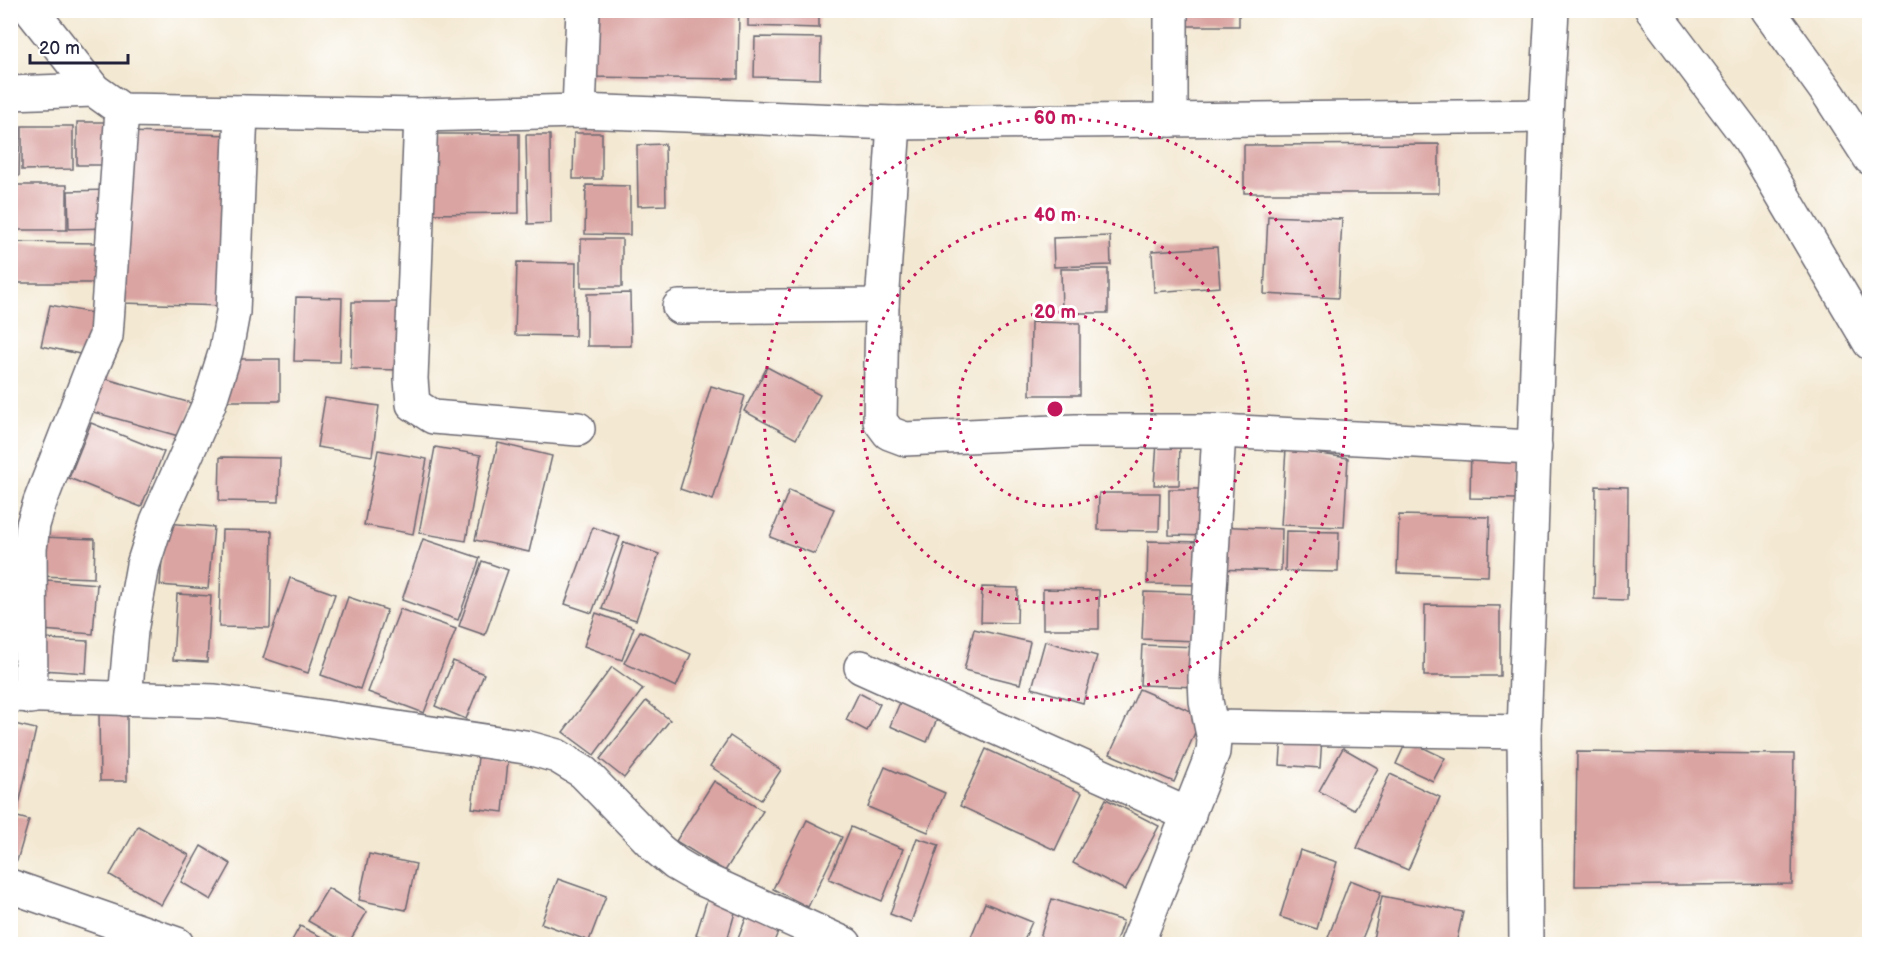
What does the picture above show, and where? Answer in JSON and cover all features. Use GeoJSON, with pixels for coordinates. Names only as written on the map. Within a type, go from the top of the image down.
{"type":"FeatureCollection","features":[{"type":"Feature","properties":{"kind":"street"},"geometry":{"type":"LineString","coordinates":[[31,10],[94,90],[122,110],[421,114],[579,111],[894,123],[1546,116]]}},
{"type":"Feature","properties":{"kind":"street"},"geometry":{"type":"LineString","coordinates":[[579,111],[583,10]]}},
{"type":"Feature","properties":{"kind":"street"},"geometry":{"type":"LineString","coordinates":[[1171,10],[1171,120]]}},
{"type":"Feature","properties":{"kind":"street"},"geometry":{"type":"LineString","coordinates":[[1526,945],[1524,732],[1546,116],[1552,10]]}},
{"type":"Feature","properties":{"kind":"street"},"geometry":{"type":"LineString","coordinates":[[1652,10],[1750,140],[1869,343]]}},
{"type":"Feature","properties":{"kind":"street"},"geometry":{"type":"LineString","coordinates":[[1768,10],[1830,96],[1869,158]]}},
{"type":"Feature","properties":{"kind":"street"},"geometry":{"type":"LineString","coordinates":[[10,93],[94,90]]}},
{"type":"Feature","properties":{"kind":"street"},"geometry":{"type":"LineString","coordinates":[[122,110],[106,336],[44,490],[33,525],[21,696],[215,701],[525,747],[557,756],[583,772],[659,850],[676,864],[700,878],[845,945]]}},
{"type":"Feature","properties":{"kind":"street"},"geometry":{"type":"LineString","coordinates":[[125,699],[131,631],[143,564],[157,521],[209,405],[226,350],[233,312],[241,112]]}},
{"type":"Feature","properties":{"kind":"street"},"geometry":{"type":"LineString","coordinates":[[421,114],[411,379],[413,405],[433,417],[578,429]]}},
{"type":"Feature","properties":{"kind":"street"},"geometry":{"type":"LineString","coordinates":[[894,123],[882,305],[880,421],[889,434],[905,439],[1075,431],[1219,431],[1535,447]]}},
{"type":"Feature","properties":{"kind":"street"},"geometry":{"type":"LineString","coordinates":[[679,307],[882,305]]}},
{"type":"Feature","properties":{"kind":"street"},"geometry":{"type":"LineString","coordinates":[[1137,945],[1213,752],[1214,740],[1206,701],[1205,678],[1219,431]]}},
{"type":"Feature","properties":{"kind":"street"},"geometry":{"type":"LineString","coordinates":[[861,667],[1189,815]]}},
{"type":"Feature","properties":{"kind":"street"},"geometry":{"type":"LineString","coordinates":[[1212,727],[1524,732]]}},
{"type":"Feature","properties":{"kind":"street"},"geometry":{"type":"LineString","coordinates":[[10,886],[177,945]]}},
{"type":"Feature","properties":{"kind":"building"},"geometry":{"type":"Polygon","coordinates":[[[587,10],[739,10],[738,79],[586,77],[587,10]]]}},
{"type":"Feature","properties":{"kind":"building"},"geometry":{"type":"Polygon","coordinates":[[[748,10],[819,10],[819,28],[748,26],[748,10]]]}},
{"type":"Feature","properties":{"kind":"building"},"geometry":{"type":"Polygon","coordinates":[[[1187,10],[1239,10],[1239,26],[1187,26],[1187,10]]]}},
{"type":"Feature","properties":{"kind":"building"},"geometry":{"type":"Polygon","coordinates":[[[755,37],[821,38],[820,79],[754,77],[755,37]]]}},
{"type":"Feature","properties":{"kind":"building"},"geometry":{"type":"Polygon","coordinates":[[[77,122],[113,122],[113,165],[77,165],[77,122]]]}},
{"type":"Feature","properties":{"kind":"building"},"geometry":{"type":"Polygon","coordinates":[[[22,126],[73,126],[73,169],[22,170],[22,126]]]}},
{"type":"Feature","properties":{"kind":"building"},"geometry":{"type":"Polygon","coordinates":[[[10,128],[20,128],[19,176],[10,176],[10,128]]]}},
{"type":"Feature","properties":{"kind":"building"},"geometry":{"type":"Polygon","coordinates":[[[127,132],[232,135],[226,306],[122,303],[127,132]]]}},
{"type":"Feature","properties":{"kind":"building"},"geometry":{"type":"Polygon","coordinates":[[[574,133],[602,133],[602,179],[573,179],[574,133]]]}},
{"type":"Feature","properties":{"kind":"building"},"geometry":{"type":"Polygon","coordinates":[[[425,134],[519,134],[519,213],[425,214],[425,134]]]}},
{"type":"Feature","properties":{"kind":"building"},"geometry":{"type":"Polygon","coordinates":[[[526,135],[550,135],[551,223],[528,224],[526,135]]]}},
{"type":"Feature","properties":{"kind":"building"},"geometry":{"type":"Polygon","coordinates":[[[665,144],[666,205],[638,206],[637,145],[665,144]]]}},
{"type":"Feature","properties":{"kind":"building"},"geometry":{"type":"Polygon","coordinates":[[[1439,144],[1439,193],[1244,193],[1244,145],[1439,144]]]}},
{"type":"Feature","properties":{"kind":"building"},"geometry":{"type":"Polygon","coordinates":[[[12,185],[67,185],[67,230],[12,230],[12,185]]]}},
{"type":"Feature","properties":{"kind":"building"},"geometry":{"type":"Polygon","coordinates":[[[586,185],[630,186],[630,235],[585,234],[586,185]]]}},
{"type":"Feature","properties":{"kind":"building"},"geometry":{"type":"Polygon","coordinates":[[[109,190],[109,228],[69,229],[68,191],[109,190]]]}},
{"type":"Feature","properties":{"kind":"building"},"geometry":{"type":"Polygon","coordinates":[[[1268,216],[1342,219],[1338,298],[1264,294],[1268,216]]]}},
{"type":"Feature","properties":{"kind":"building"},"geometry":{"type":"Polygon","coordinates":[[[1110,236],[1111,265],[1054,267],[1053,238],[1110,236]]]}},
{"type":"Feature","properties":{"kind":"building"},"geometry":{"type":"Polygon","coordinates":[[[581,239],[622,239],[622,287],[581,287],[581,239]]]}},
{"type":"Feature","properties":{"kind":"building"},"geometry":{"type":"Polygon","coordinates":[[[10,242],[101,243],[100,283],[10,283],[10,242]]]}},
{"type":"Feature","properties":{"kind":"building"},"geometry":{"type":"Polygon","coordinates":[[[1217,247],[1220,287],[1154,292],[1152,251],[1217,247]]]}},
{"type":"Feature","properties":{"kind":"building"},"geometry":{"type":"Polygon","coordinates":[[[517,262],[576,263],[575,336],[515,335],[517,262]]]}},
{"type":"Feature","properties":{"kind":"building"},"geometry":{"type":"Polygon","coordinates":[[[1061,269],[1108,269],[1108,313],[1062,313],[1061,269]]]}},
{"type":"Feature","properties":{"kind":"building"},"geometry":{"type":"Polygon","coordinates":[[[630,293],[631,346],[587,346],[587,294],[630,293]]]}},
{"type":"Feature","properties":{"kind":"building"},"geometry":{"type":"Polygon","coordinates":[[[296,297],[342,298],[340,362],[294,361],[296,297]]]}},
{"type":"Feature","properties":{"kind":"building"},"geometry":{"type":"Polygon","coordinates":[[[352,302],[405,302],[404,370],[351,369],[352,302]]]}},
{"type":"Feature","properties":{"kind":"building"},"geometry":{"type":"Polygon","coordinates":[[[50,305],[98,314],[90,356],[41,346],[50,305]]]}},
{"type":"Feature","properties":{"kind":"building"},"geometry":{"type":"Polygon","coordinates":[[[1031,322],[1080,323],[1080,395],[1030,395],[1031,322]]]}},
{"type":"Feature","properties":{"kind":"building"},"geometry":{"type":"Polygon","coordinates":[[[227,359],[280,359],[280,401],[227,401],[227,359]]]}},
{"type":"Feature","properties":{"kind":"building"},"geometry":{"type":"Polygon","coordinates":[[[767,367],[820,395],[796,439],[744,411],[767,367]]]}},
{"type":"Feature","properties":{"kind":"building"},"geometry":{"type":"Polygon","coordinates":[[[96,376],[191,403],[182,437],[86,410],[96,376]]]}},
{"type":"Feature","properties":{"kind":"building"},"geometry":{"type":"Polygon","coordinates":[[[711,386],[745,396],[713,500],[680,489],[711,386]]]}},
{"type":"Feature","properties":{"kind":"building"},"geometry":{"type":"Polygon","coordinates":[[[325,398],[379,406],[372,456],[317,447],[325,398]]]}},
{"type":"Feature","properties":{"kind":"building"},"geometry":{"type":"Polygon","coordinates":[[[91,423],[164,452],[141,507],[69,478],[91,423]]]}},
{"type":"Feature","properties":{"kind":"building"},"geometry":{"type":"Polygon","coordinates":[[[1157,442],[1180,443],[1179,485],[1154,485],[1157,442]]]}},
{"type":"Feature","properties":{"kind":"building"},"geometry":{"type":"Polygon","coordinates":[[[498,443],[552,456],[529,552],[475,540],[498,443]]]}},
{"type":"Feature","properties":{"kind":"building"},"geometry":{"type":"Polygon","coordinates":[[[435,447],[481,455],[466,541],[419,533],[435,447]]]}},
{"type":"Feature","properties":{"kind":"building"},"geometry":{"type":"Polygon","coordinates":[[[1286,449],[1348,458],[1344,527],[1281,525],[1286,449]]]}},
{"type":"Feature","properties":{"kind":"building"},"geometry":{"type":"Polygon","coordinates":[[[1471,449],[1518,450],[1517,499],[1470,498],[1471,449]]]}},
{"type":"Feature","properties":{"kind":"building"},"geometry":{"type":"Polygon","coordinates":[[[378,450],[427,459],[413,534],[364,525],[378,450]]]}},
{"type":"Feature","properties":{"kind":"building"},"geometry":{"type":"Polygon","coordinates":[[[220,457],[280,458],[279,502],[219,501],[220,457]]]}},
{"type":"Feature","properties":{"kind":"building"},"geometry":{"type":"Polygon","coordinates":[[[1596,486],[1628,487],[1627,600],[1594,599],[1596,486]]]}},
{"type":"Feature","properties":{"kind":"building"},"geometry":{"type":"Polygon","coordinates":[[[1169,489],[1209,489],[1208,536],[1169,535],[1169,489]]]}},
{"type":"Feature","properties":{"kind":"building"},"geometry":{"type":"Polygon","coordinates":[[[789,490],[834,509],[815,554],[770,537],[789,490]]]}},
{"type":"Feature","properties":{"kind":"building"},"geometry":{"type":"Polygon","coordinates":[[[1099,493],[1160,493],[1159,531],[1098,530],[1099,493]]]}},
{"type":"Feature","properties":{"kind":"building"},"geometry":{"type":"Polygon","coordinates":[[[1399,515],[1490,517],[1488,576],[1397,573],[1399,515]]]}},
{"type":"Feature","properties":{"kind":"building"},"geometry":{"type":"Polygon","coordinates":[[[165,523],[214,527],[208,589],[160,585],[165,523]]]}},
{"type":"Feature","properties":{"kind":"building"},"geometry":{"type":"Polygon","coordinates":[[[1214,526],[1282,529],[1281,571],[1213,569],[1214,526]]]}},
{"type":"Feature","properties":{"kind":"building"},"geometry":{"type":"Polygon","coordinates":[[[593,527],[620,537],[592,613],[565,604],[593,527]]]}},
{"type":"Feature","properties":{"kind":"building"},"geometry":{"type":"Polygon","coordinates":[[[222,530],[272,531],[270,628],[219,627],[222,530]]]}},
{"type":"Feature","properties":{"kind":"building"},"geometry":{"type":"Polygon","coordinates":[[[1286,531],[1339,532],[1338,572],[1285,571],[1286,531]]]}},
{"type":"Feature","properties":{"kind":"building"},"geometry":{"type":"Polygon","coordinates":[[[10,535],[24,536],[23,575],[10,575],[10,535]]]}},
{"type":"Feature","properties":{"kind":"building"},"geometry":{"type":"Polygon","coordinates":[[[41,537],[95,539],[94,578],[40,576],[41,537]]]}},
{"type":"Feature","properties":{"kind":"building"},"geometry":{"type":"Polygon","coordinates":[[[423,539],[480,558],[458,620],[402,600],[423,539]]]}},
{"type":"Feature","properties":{"kind":"building"},"geometry":{"type":"Polygon","coordinates":[[[1148,541],[1205,542],[1204,585],[1147,584],[1148,541]]]}},
{"type":"Feature","properties":{"kind":"building"},"geometry":{"type":"Polygon","coordinates":[[[624,542],[659,554],[636,620],[602,609],[624,542]]]}},
{"type":"Feature","properties":{"kind":"building"},"geometry":{"type":"Polygon","coordinates":[[[482,561],[508,570],[485,635],[459,626],[482,561]]]}},
{"type":"Feature","properties":{"kind":"building"},"geometry":{"type":"Polygon","coordinates":[[[290,578],[335,594],[308,673],[263,658],[290,578]]]}},
{"type":"Feature","properties":{"kind":"building"},"geometry":{"type":"Polygon","coordinates":[[[47,580],[97,584],[93,634],[42,630],[47,580]]]}},
{"type":"Feature","properties":{"kind":"building"},"geometry":{"type":"Polygon","coordinates":[[[982,587],[1018,588],[1017,623],[981,622],[982,587]]]}},
{"type":"Feature","properties":{"kind":"building"},"geometry":{"type":"Polygon","coordinates":[[[1043,589],[1099,590],[1099,629],[1043,629],[1043,589]]]}},
{"type":"Feature","properties":{"kind":"building"},"geometry":{"type":"Polygon","coordinates":[[[1144,592],[1200,594],[1198,641],[1142,639],[1144,592]]]}},
{"type":"Feature","properties":{"kind":"building"},"geometry":{"type":"Polygon","coordinates":[[[177,594],[211,596],[207,662],[173,660],[177,594]]]}},
{"type":"Feature","properties":{"kind":"building"},"geometry":{"type":"Polygon","coordinates":[[[348,597],[387,610],[360,689],[321,675],[348,597]]]}},
{"type":"Feature","properties":{"kind":"building"},"geometry":{"type":"Polygon","coordinates":[[[1425,605],[1500,606],[1500,676],[1424,676],[1425,605]]]}},
{"type":"Feature","properties":{"kind":"building"},"geometry":{"type":"Polygon","coordinates":[[[400,609],[456,629],[424,713],[368,692],[400,609]]]}},
{"type":"Feature","properties":{"kind":"building"},"geometry":{"type":"Polygon","coordinates":[[[596,613],[634,627],[622,660],[584,646],[596,613]]]}},
{"type":"Feature","properties":{"kind":"building"},"geometry":{"type":"Polygon","coordinates":[[[974,629],[1030,642],[1020,684],[964,670],[974,629]]]}},
{"type":"Feature","properties":{"kind":"building"},"geometry":{"type":"Polygon","coordinates":[[[640,631],[691,654],[676,687],[624,663],[640,631]]]}},
{"type":"Feature","properties":{"kind":"building"},"geometry":{"type":"Polygon","coordinates":[[[44,639],[88,641],[86,673],[42,670],[44,639]]]}},
{"type":"Feature","properties":{"kind":"building"},"geometry":{"type":"Polygon","coordinates":[[[1045,641],[1097,656],[1083,703],[1032,688],[1045,641]]]}},
{"type":"Feature","properties":{"kind":"building"},"geometry":{"type":"Polygon","coordinates":[[[1142,645],[1199,647],[1198,687],[1140,685],[1142,645]]]}},
{"type":"Feature","properties":{"kind":"building"},"geometry":{"type":"Polygon","coordinates":[[[453,661],[484,674],[466,719],[435,706],[453,661]]]}},
{"type":"Feature","properties":{"kind":"building"},"geometry":{"type":"Polygon","coordinates":[[[612,667],[643,689],[594,755],[563,732],[612,667]]]}},
{"type":"Feature","properties":{"kind":"building"},"geometry":{"type":"Polygon","coordinates":[[[1139,689],[1202,716],[1174,782],[1110,754],[1139,689]]]}},
{"type":"Feature","properties":{"kind":"building"},"geometry":{"type":"Polygon","coordinates":[[[859,693],[880,704],[867,731],[846,720],[859,693]]]}},
{"type":"Feature","properties":{"kind":"building"},"geometry":{"type":"Polygon","coordinates":[[[901,700],[938,717],[927,742],[890,726],[901,700]]]}},
{"type":"Feature","properties":{"kind":"building"},"geometry":{"type":"Polygon","coordinates":[[[646,701],[670,720],[624,778],[600,759],[646,701]]]}},
{"type":"Feature","properties":{"kind":"building"},"geometry":{"type":"Polygon","coordinates":[[[99,713],[127,713],[127,781],[100,781],[99,713]]]}},
{"type":"Feature","properties":{"kind":"building"},"geometry":{"type":"Polygon","coordinates":[[[10,723],[36,729],[18,809],[10,807],[10,723]]]}},
{"type":"Feature","properties":{"kind":"building"},"geometry":{"type":"Polygon","coordinates":[[[1282,735],[1322,737],[1320,768],[1280,765],[1282,735]]]}},
{"type":"Feature","properties":{"kind":"building"},"geometry":{"type":"Polygon","coordinates":[[[730,736],[781,770],[761,800],[710,766],[730,736]]]}},
{"type":"Feature","properties":{"kind":"building"},"geometry":{"type":"Polygon","coordinates":[[[1407,740],[1445,758],[1433,781],[1396,764],[1407,740]]]}},
{"type":"Feature","properties":{"kind":"building"},"geometry":{"type":"Polygon","coordinates":[[[1343,748],[1378,768],[1354,810],[1319,791],[1343,748]]]}},
{"type":"Feature","properties":{"kind":"building"},"geometry":{"type":"Polygon","coordinates":[[[986,749],[1082,793],[1055,850],[960,806],[986,749]]]}},
{"type":"Feature","properties":{"kind":"building"},"geometry":{"type":"Polygon","coordinates":[[[1577,752],[1794,754],[1792,884],[1575,886],[1577,752]]]}},
{"type":"Feature","properties":{"kind":"building"},"geometry":{"type":"Polygon","coordinates":[[[478,757],[508,761],[503,812],[472,808],[478,757]]]}},
{"type":"Feature","properties":{"kind":"building"},"geometry":{"type":"Polygon","coordinates":[[[885,767],[945,793],[928,832],[868,807],[885,767]]]}},
{"type":"Feature","properties":{"kind":"building"},"geometry":{"type":"Polygon","coordinates":[[[1390,774],[1440,797],[1408,870],[1357,848],[1390,774]]]}},
{"type":"Feature","properties":{"kind":"building"},"geometry":{"type":"Polygon","coordinates":[[[714,781],[763,811],[725,871],[676,841],[714,781]]]}},
{"type":"Feature","properties":{"kind":"building"},"geometry":{"type":"Polygon","coordinates":[[[1106,799],[1159,826],[1125,890],[1073,863],[1106,799]]]}},
{"type":"Feature","properties":{"kind":"building"},"geometry":{"type":"Polygon","coordinates":[[[10,815],[29,820],[17,861],[10,860],[10,815]]]}},
{"type":"Feature","properties":{"kind":"building"},"geometry":{"type":"Polygon","coordinates":[[[807,820],[842,837],[808,907],[773,889],[807,820]]]}},
{"type":"Feature","properties":{"kind":"building"},"geometry":{"type":"Polygon","coordinates":[[[138,826],[189,855],[161,905],[110,875],[138,826]]]}},
{"type":"Feature","properties":{"kind":"building"},"geometry":{"type":"Polygon","coordinates":[[[851,827],[903,849],[882,901],[829,879],[851,827]]]}},
{"type":"Feature","properties":{"kind":"building"},"geometry":{"type":"Polygon","coordinates":[[[917,838],[939,845],[911,922],[890,914],[917,838]]]}},
{"type":"Feature","properties":{"kind":"building"},"geometry":{"type":"Polygon","coordinates":[[[201,846],[231,864],[211,900],[181,882],[201,846]]]}},
{"type":"Feature","properties":{"kind":"building"},"geometry":{"type":"Polygon","coordinates":[[[1300,850],[1337,862],[1317,929],[1280,917],[1300,850]]]}},
{"type":"Feature","properties":{"kind":"building"},"geometry":{"type":"Polygon","coordinates":[[[369,854],[416,864],[406,910],[359,900],[369,854]]]}},
{"type":"Feature","properties":{"kind":"building"},"geometry":{"type":"Polygon","coordinates":[[[558,879],[606,896],[589,941],[541,923],[558,879]]]}},
{"type":"Feature","properties":{"kind":"building"},"geometry":{"type":"Polygon","coordinates":[[[1350,880],[1381,892],[1360,944],[1338,944],[1327,940],[1350,880]]]}},
{"type":"Feature","properties":{"kind":"building"},"geometry":{"type":"Polygon","coordinates":[[[328,888],[367,912],[348,944],[308,921],[328,888]]]}},
{"type":"Feature","properties":{"kind":"building"},"geometry":{"type":"Polygon","coordinates":[[[1382,896],[1463,912],[1456,944],[1372,944],[1382,896]]]}},
{"type":"Feature","properties":{"kind":"building"},"geometry":{"type":"Polygon","coordinates":[[[1052,899],[1123,921],[1115,944],[1038,944],[1052,899]]]}},
{"type":"Feature","properties":{"kind":"building"},"geometry":{"type":"Polygon","coordinates":[[[707,900],[736,909],[726,944],[696,935],[707,900]]]}},
{"type":"Feature","properties":{"kind":"building"},"geometry":{"type":"Polygon","coordinates":[[[985,903],[1032,922],[1022,944],[968,944],[985,903]]]}},
{"type":"Feature","properties":{"kind":"building"},"geometry":{"type":"Polygon","coordinates":[[[748,913],[781,925],[773,944],[736,944],[748,913]]]}},
{"type":"Feature","properties":{"kind":"building"},"geometry":{"type":"Polygon","coordinates":[[[300,926],[335,944],[290,944],[300,926]]]}}]}
